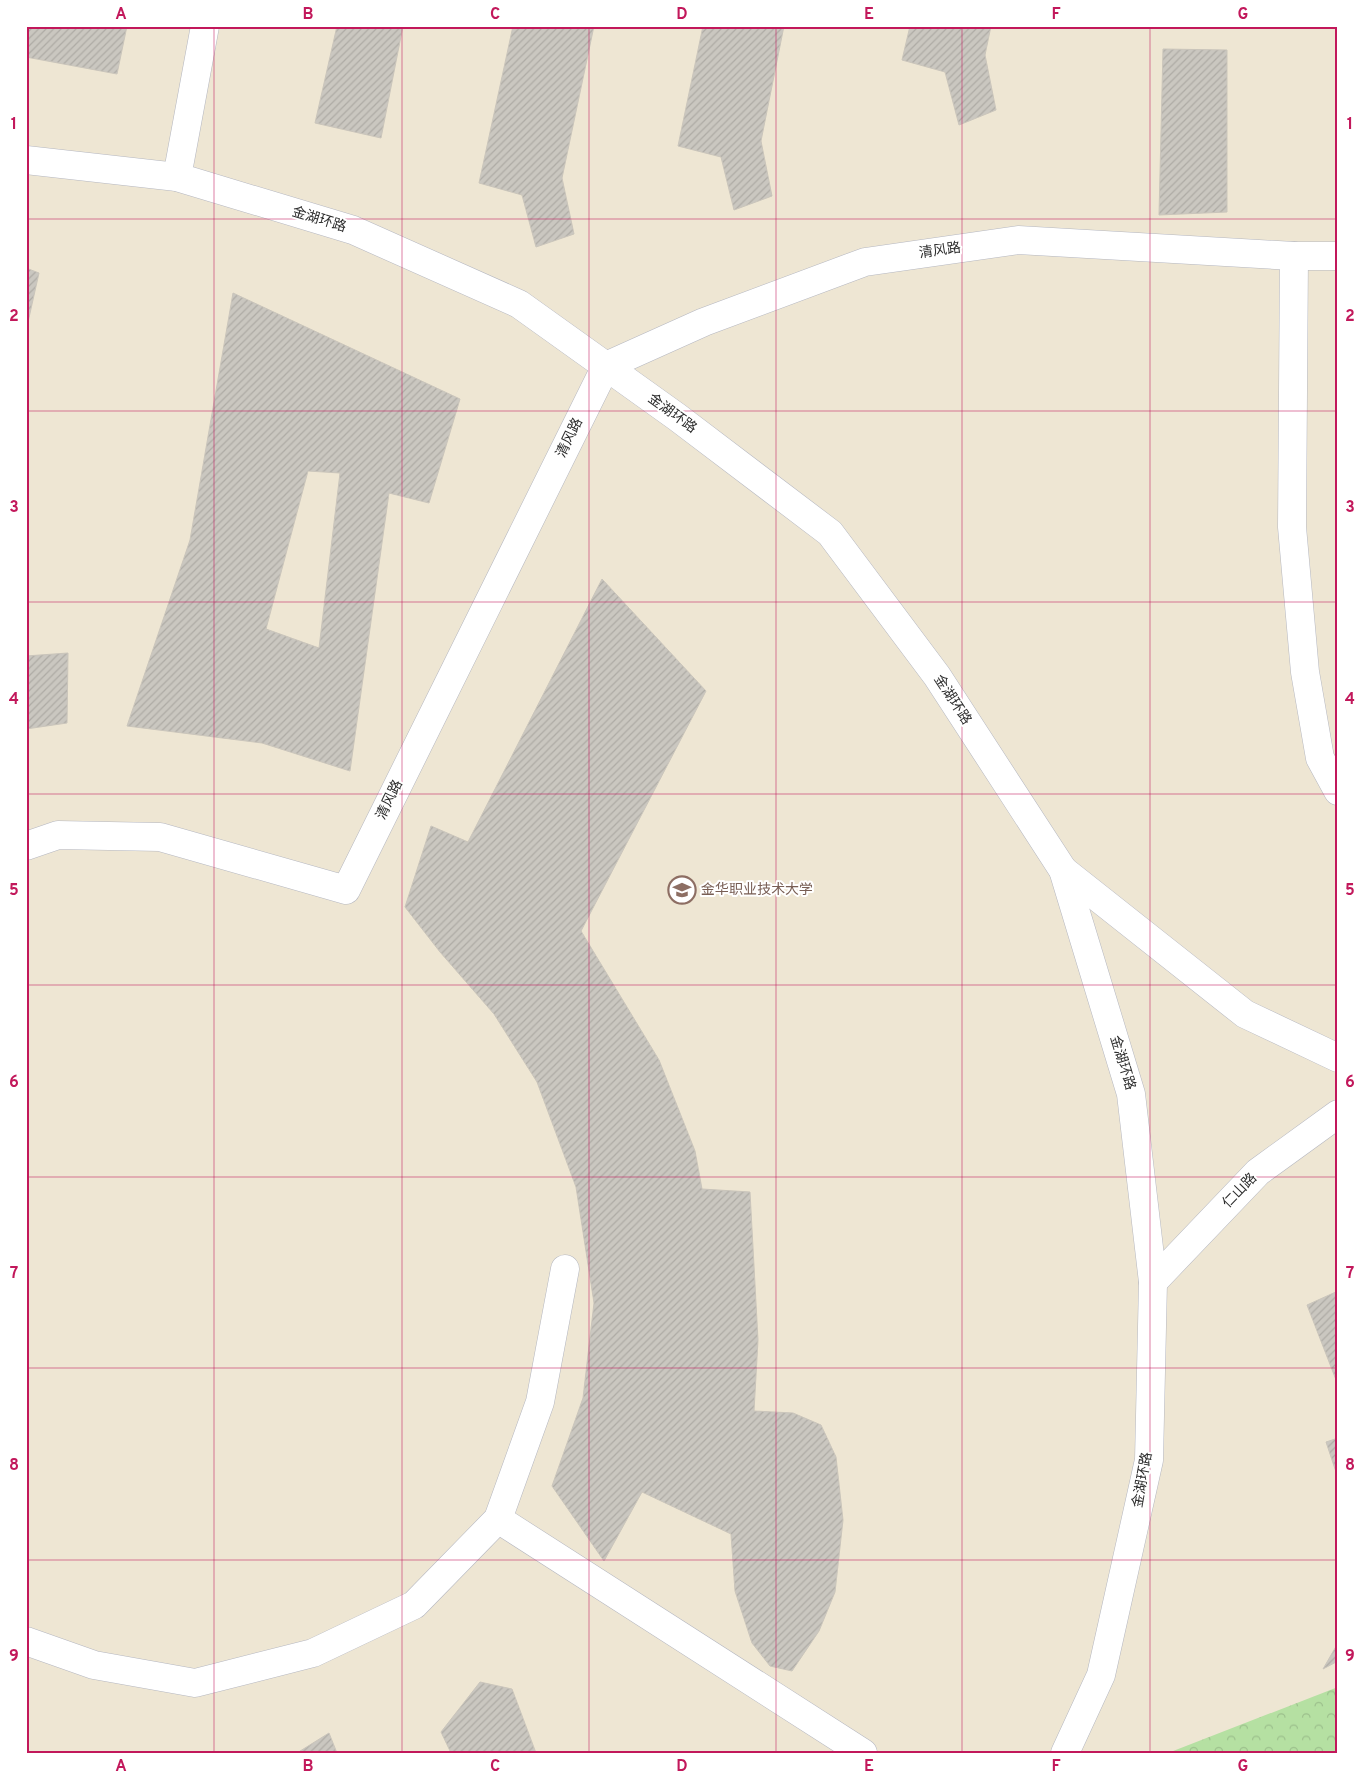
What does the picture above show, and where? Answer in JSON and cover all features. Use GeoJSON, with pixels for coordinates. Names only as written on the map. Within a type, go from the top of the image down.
{"type":"FeatureCollection","features":[{"type":"Feature","properties":{"kind":"street"},"geometry":{"type":"LineString","coordinates":[[177,178],[205,26]]}},
{"type":"Feature","properties":{"kind":"street","name":"金湖环路"},"geometry":{"type":"LineString","coordinates":[[26,160],[177,178],[352,230],[519,304],[677,417],[830,533],[937,676],[1063,870],[1131,1094],[1153,1282],[1149,1460],[1101,1675],[1065,1753]]}},
{"type":"Feature","properties":{"kind":"street","name":"清风路"},"geometry":{"type":"LineString","coordinates":[[26,846],[58,835],[160,837],[346,890],[606,366],[704,322],[865,262],[1018,240],[1294,256],[1338,256]]}},
{"type":"Feature","properties":{"kind":"street"},"geometry":{"type":"LineString","coordinates":[[1294,256],[1293,537],[1305,672],[1320,758],[1338,791]]}},
{"type":"Feature","properties":{"kind":"street"},"geometry":{"type":"LineString","coordinates":[[1063,870],[1245,1014],[1338,1058]]}},
{"type":"Feature","properties":{"kind":"street","name":"仁山路"},"geometry":{"type":"LineString","coordinates":[[1153,1282],[1258,1172],[1338,1114]]}},
{"type":"Feature","properties":{"kind":"street"},"geometry":{"type":"LineString","coordinates":[[26,1641],[94,1665],[195,1683],[313,1653],[414,1605],[498,1519],[540,1402],[565,1269]]}},
{"type":"Feature","properties":{"kind":"street"},"geometry":{"type":"LineString","coordinates":[[498,1519],[863,1753]]}},
{"type":"Feature","properties":{"kind":"shaded area","name":"金华职业技术大学"},"geometry":{"type":"Polygon","coordinates":[[[26,26],[1338,26],[1338,1753],[26,1753],[26,26]]]}},
{"type":"Feature","properties":{"kind":"green space"},"geometry":{"type":"Polygon","coordinates":[[[1338,1687],[1338,1753],[1168,1753],[1338,1687]]]}},
{"type":"Feature","properties":{"kind":"building"},"geometry":{"type":"Polygon","coordinates":[[[26,26],[127,26],[117,74],[26,57],[26,26]]]}},
{"type":"Feature","properties":{"kind":"building"},"geometry":{"type":"Polygon","coordinates":[[[337,26],[403,26],[381,138],[315,123],[337,26]]]}},
{"type":"Feature","properties":{"kind":"building"},"geometry":{"type":"Polygon","coordinates":[[[513,26],[594,26],[562,178],[574,234],[536,247],[522,195],[479,183],[513,26]]]}},
{"type":"Feature","properties":{"kind":"building"},"geometry":{"type":"Polygon","coordinates":[[[703,26],[784,26],[761,141],[772,196],[734,210],[721,157],[678,146],[703,26]]]}},
{"type":"Feature","properties":{"kind":"building"},"geometry":{"type":"Polygon","coordinates":[[[910,26],[991,26],[985,55],[996,110],[959,125],[945,72],[902,60],[910,26]]]}},
{"type":"Feature","properties":{"kind":"building"},"geometry":{"type":"Polygon","coordinates":[[[1163,49],[1227,50],[1227,212],[1159,215],[1163,49]]]}},
{"type":"Feature","properties":{"kind":"building"},"geometry":{"type":"Polygon","coordinates":[[[26,268],[39,273],[26,331],[26,268]]]}},
{"type":"Feature","properties":{"kind":"building"},"geometry":{"type":"Polygon","coordinates":[[[233,293],[460,399],[429,503],[389,493],[350,771],[262,743],[127,726],[190,540],[233,293]],[[308,471],[266,629],[319,648],[340,473],[308,471]]]}},
{"type":"Feature","properties":{"kind":"building"},"geometry":{"type":"Polygon","coordinates":[[[602,579],[706,691],[581,931],[659,1060],[695,1151],[702,1189],[750,1192],[758,1340],[754,1411],[793,1413],[821,1425],[836,1457],[843,1520],[835,1592],[819,1631],[792,1671],[770,1666],[752,1643],[735,1591],[731,1534],[642,1492],[604,1561],[552,1486],[583,1398],[594,1303],[576,1187],[537,1082],[494,1014],[440,952],[405,907],[431,826],[468,842],[602,579]]]}},
{"type":"Feature","properties":{"kind":"building"},"geometry":{"type":"Polygon","coordinates":[[[68,653],[67,723],[26,729],[26,656],[68,653]]]}},
{"type":"Feature","properties":{"kind":"building"},"geometry":{"type":"Polygon","coordinates":[[[1338,1291],[1338,1385],[1307,1305],[1338,1291]]]}},
{"type":"Feature","properties":{"kind":"building"},"geometry":{"type":"Polygon","coordinates":[[[1338,1438],[1338,1478],[1326,1442],[1338,1438]]]}},
{"type":"Feature","properties":{"kind":"building"},"geometry":{"type":"Polygon","coordinates":[[[1338,1643],[1338,1661],[1323,1669],[1338,1643]]]}},
{"type":"Feature","properties":{"kind":"building"},"geometry":{"type":"Polygon","coordinates":[[[480,1682],[512,1689],[536,1753],[451,1753],[441,1732],[480,1682]]]}},
{"type":"Feature","properties":{"kind":"building"},"geometry":{"type":"Polygon","coordinates":[[[329,1733],[337,1753],[297,1753],[329,1733]]]}},
{"type":"Feature","properties":{"kind":"place","name":"金华职业技术大学"},"geometry":{"type":"Point","coordinates":[682,890]}}]}
